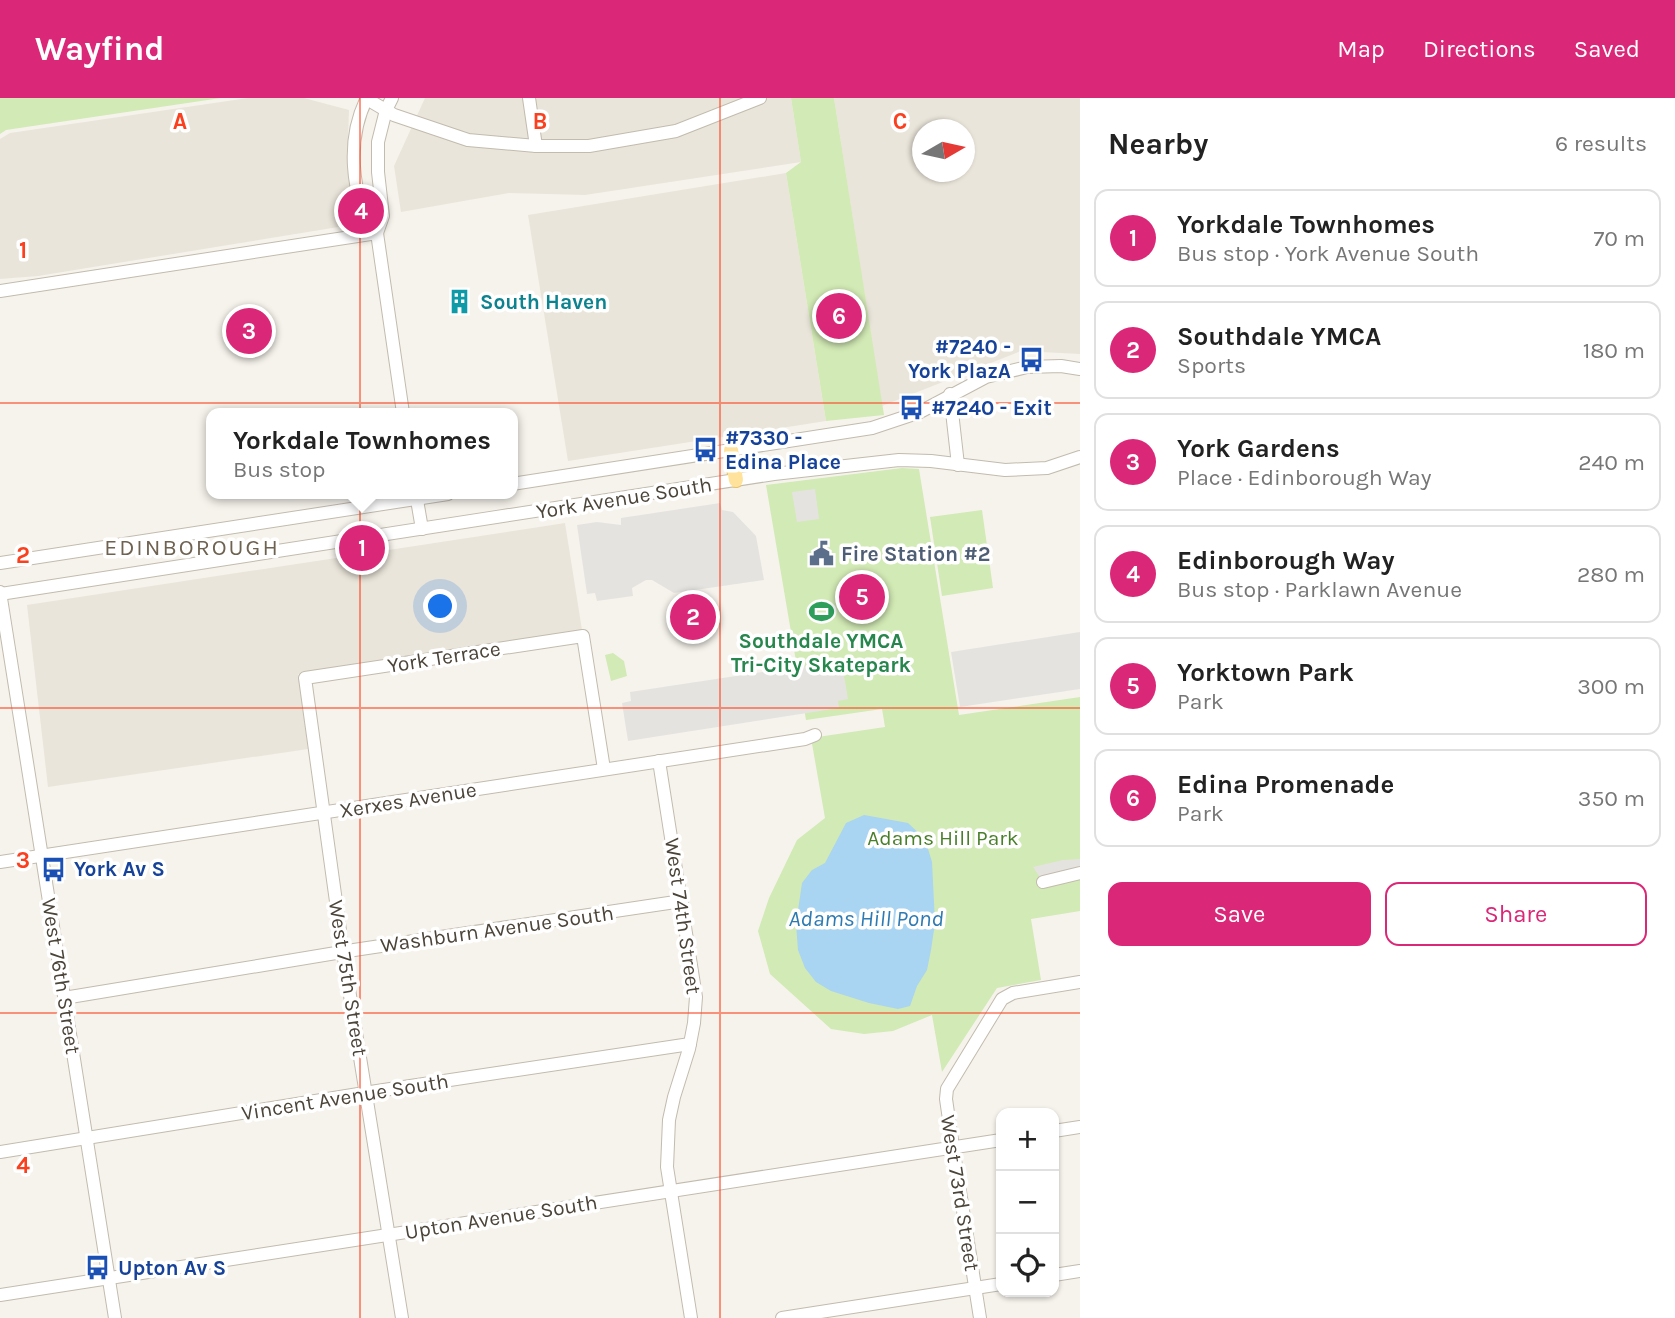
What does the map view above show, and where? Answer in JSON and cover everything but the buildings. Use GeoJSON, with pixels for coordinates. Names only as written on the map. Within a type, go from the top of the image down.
{"type":"FeatureCollection","features":[{"type":"Feature","properties":{"kind":"main road"},"geometry":{"type":"LineString","coordinates":[[731,450],[736,480]]}},
{"type":"Feature","properties":{"kind":"street"},"geometry":{"type":"LineString","coordinates":[[402,408],[376,233],[366,219],[355,165],[359,120],[367,98],[389,104],[468,140],[536,146],[589,146],[681,129],[760,98]]}},
{"type":"Feature","properties":{"kind":"street"},"geometry":{"type":"LineString","coordinates":[[529,98],[536,146]]}},
{"type":"Feature","properties":{"kind":"street"},"geometry":{"type":"LineString","coordinates":[[376,233],[383,216],[377,164],[378,142],[389,104]]}},
{"type":"Feature","properties":{"kind":"street"},"geometry":{"type":"LineString","coordinates":[[0,291],[376,233]]}},
{"type":"Feature","properties":{"kind":"street","name":"York Avenue South"},"geometry":{"type":"LineString","coordinates":[[518,483],[872,428],[920,412],[986,377],[1027,367],[1061,366],[1080,369]]}},
{"type":"Feature","properties":{"kind":"street"},"geometry":{"type":"LineString","coordinates":[[950,394],[958,465]]}},
{"type":"Feature","properties":{"kind":"street","name":"York Avenue South"},"geometry":{"type":"LineString","coordinates":[[0,593],[736,480],[876,462],[931,461],[1004,470],[1047,468],[1080,457]]}},
{"type":"Feature","properties":{"kind":"street"},"geometry":{"type":"LineString","coordinates":[[0,563],[398,499]]}},
{"type":"Feature","properties":{"kind":"street"},"geometry":{"type":"LineString","coordinates":[[417,499],[422,529]]}},
{"type":"Feature","properties":{"kind":"street","name":"West 76th Street"},"geometry":{"type":"LineString","coordinates":[[0,593],[114,1318]]}},
{"type":"Feature","properties":{"kind":"street","name":"York Terrace"},"geometry":{"type":"LineString","coordinates":[[305,678],[583,636],[604,769]]}},
{"type":"Feature","properties":{"kind":"street","name":"West 75th Street"},"geometry":{"type":"LineString","coordinates":[[305,678],[343,952],[402,1318]]}},
{"type":"Feature","properties":{"kind":"street","name":"Xerxes Avenue"},"geometry":{"type":"LineString","coordinates":[[0,862],[811,738],[816,735]]}},
{"type":"Feature","properties":{"kind":"street","name":"West 74th Street"},"geometry":{"type":"LineString","coordinates":[[659,761],[696,997],[690,1044],[669,1120],[667,1144],[671,1191],[691,1318]]}},
{"type":"Feature","properties":{"kind":"street"},"geometry":{"type":"LineString","coordinates":[[1043,881],[1080,873]]}},
{"type":"Feature","properties":{"kind":"street","name":"Washburn Avenue South"},"geometry":{"type":"LineString","coordinates":[[64,998],[343,952],[682,901]]}},
{"type":"Feature","properties":{"kind":"street","name":"West 73rd Street"},"geometry":{"type":"LineString","coordinates":[[980,1318],[946,1099],[947,1089],[1002,999],[1013,993],[1080,982]]}},
{"type":"Feature","properties":{"kind":"street","name":"Vincent Avenue South"},"geometry":{"type":"LineString","coordinates":[[0,1152],[366,1092],[690,1044]]}},
{"type":"Feature","properties":{"kind":"street"},"geometry":{"type":"LineString","coordinates":[[1059,1130],[1080,1127]]}},
{"type":"Feature","properties":{"kind":"street","name":"Upton Avenue South"},"geometry":{"type":"LineString","coordinates":[[0,1295],[996,1141]]}},
{"type":"Feature","properties":{"kind":"street"},"geometry":{"type":"LineString","coordinates":[[1059,1274],[1080,1271]]}},
{"type":"Feature","properties":{"kind":"street"},"geometry":{"type":"LineString","coordinates":[[782,1318],[996,1285]]}},
{"type":"Feature","properties":{"kind":"shaded area"},"geometry":{"type":"Polygon","coordinates":[[[248,98],[304,98],[349,110],[347,167],[357,224],[38,276],[0,279],[0,139],[10,133],[248,98]]]}},
{"type":"Feature","properties":{"kind":"shaded area"},"geometry":{"type":"Polygon","coordinates":[[[425,98],[791,98],[801,162],[585,195],[509,193],[401,212],[394,166],[425,98]]]}},
{"type":"Feature","properties":{"kind":"shaded area"},"geometry":{"type":"Polygon","coordinates":[[[834,98],[1080,98],[1080,354],[1021,351],[882,406],[834,98]]]}},
{"type":"Feature","properties":{"kind":"shaded area"},"geometry":{"type":"Polygon","coordinates":[[[786,173],[826,421],[568,461],[528,215],[786,173]]]}},
{"type":"Feature","properties":{"kind":"shaded area"},"geometry":{"type":"Polygon","coordinates":[[[815,489],[819,519],[797,522],[792,492],[815,489]]]}},
{"type":"Feature","properties":{"kind":"shaded area"},"geometry":{"type":"Polygon","coordinates":[[[720,503],[722,510],[733,512],[756,536],[764,580],[674,593],[652,580],[646,580],[632,588],[633,596],[597,601],[595,593],[587,594],[577,525],[597,522],[621,525],[621,518],[720,503]]]}},
{"type":"Feature","properties":{"kind":"shaded area"},"geometry":{"type":"Polygon","coordinates":[[[565,523],[582,630],[298,674],[308,749],[48,787],[27,605],[565,523]]]}},
{"type":"Feature","properties":{"kind":"shaded area"},"geometry":{"type":"Polygon","coordinates":[[[1080,632],[1080,689],[960,707],[951,652],[1080,632]]]}},
{"type":"Feature","properties":{"kind":"shaded area"},"geometry":{"type":"Polygon","coordinates":[[[804,662],[806,669],[842,664],[848,699],[838,701],[839,708],[628,741],[622,703],[631,701],[630,692],[788,668],[788,664],[804,662]]]}},
{"type":"Feature","properties":{"kind":"shaded area"},"geometry":{"type":"Polygon","coordinates":[[[1080,859],[1080,873],[1043,882],[1033,867],[1063,860],[1080,859]]]}},
{"type":"Feature","properties":{"kind":"green space"},"geometry":{"type":"Polygon","coordinates":[[[0,98],[221,98],[6,130],[0,134],[0,98]]]}},
{"type":"Feature","properties":{"kind":"green space"},"geometry":{"type":"Polygon","coordinates":[[[791,98],[834,98],[884,415],[826,421],[786,173],[801,162],[791,98]]]}},
{"type":"Feature","properties":{"kind":"green space","name":"Adams Hill Park"},"geometry":{"type":"Polygon","coordinates":[[[902,468],[919,469],[959,715],[1080,697],[1080,911],[1031,919],[1041,980],[997,988],[942,1072],[932,1015],[893,1031],[864,1034],[831,1029],[770,974],[758,931],[769,898],[797,840],[825,818],[811,738],[885,727],[882,709],[806,720],[766,485],[902,468]]]}},
{"type":"Feature","properties":{"kind":"green space"},"geometry":{"type":"Polygon","coordinates":[[[982,510],[993,588],[942,596],[930,517],[982,510]]]}},
{"type":"Feature","properties":{"kind":"green space"},"geometry":{"type":"Polygon","coordinates":[[[613,653],[624,661],[627,676],[611,681],[605,655],[613,653]]]}},
{"type":"Feature","properties":{"kind":"water","name":"Adams Hill Pond"},"geometry":{"type":"Polygon","coordinates":[[[864,815],[908,823],[925,839],[932,862],[935,923],[927,970],[917,986],[910,1006],[898,1009],[831,991],[816,982],[805,968],[798,950],[796,924],[802,883],[812,870],[825,863],[846,823],[864,815]]]}},
{"type":"Feature","properties":{"kind":"place","name":"Edinborough Way"},"geometry":{"type":"Point","coordinates":[361,211]}},
{"type":"Feature","properties":{"kind":"place","name":"South Haven"},"geometry":{"type":"Point","coordinates":[460,302]}},
{"type":"Feature","properties":{"kind":"place","name":"Edina Promenade"},"geometry":{"type":"Point","coordinates":[839,316]}},
{"type":"Feature","properties":{"kind":"place","name":"York Gardens"},"geometry":{"type":"Point","coordinates":[249,331]}},
{"type":"Feature","properties":{"kind":"place","name":"#7240 - York PlazA"},"geometry":{"type":"Point","coordinates":[1031,359]}},
{"type":"Feature","properties":{"kind":"place","name":"#7240 - Exit"},"geometry":{"type":"Point","coordinates":[911,408]}},
{"type":"Feature","properties":{"kind":"place","name":"#7330 - Edina Place"},"geometry":{"type":"Point","coordinates":[705,450]}},
{"type":"Feature","properties":{"kind":"place","name":"Yorkdale Townhomes"},"geometry":{"type":"Point","coordinates":[362,548]}},
{"type":"Feature","properties":{"kind":"place","name":"Fire Station #2"},"geometry":{"type":"Point","coordinates":[821,554]}},
{"type":"Feature","properties":{"kind":"place","name":"Yorktown Park"},"geometry":{"type":"Point","coordinates":[862,597]}},
{"type":"Feature","properties":{"kind":"place","name":"Southdale YMCA Tri-City Skatepark"},"geometry":{"type":"Point","coordinates":[821,612]}},
{"type":"Feature","properties":{"kind":"place","name":"Southdale YMCA"},"geometry":{"type":"Point","coordinates":[693,617]}},
{"type":"Feature","properties":{"kind":"place","name":"York Av S"},"geometry":{"type":"Point","coordinates":[54,869]}},
{"type":"Feature","properties":{"kind":"place","name":"Upton Av S"},"geometry":{"type":"Point","coordinates":[98,1268]}},
{"type":"Feature","properties":{"kind":"district","name":"EDINBOROUGH"},"geometry":{"type":"Point","coordinates":[192,547]}}]}
